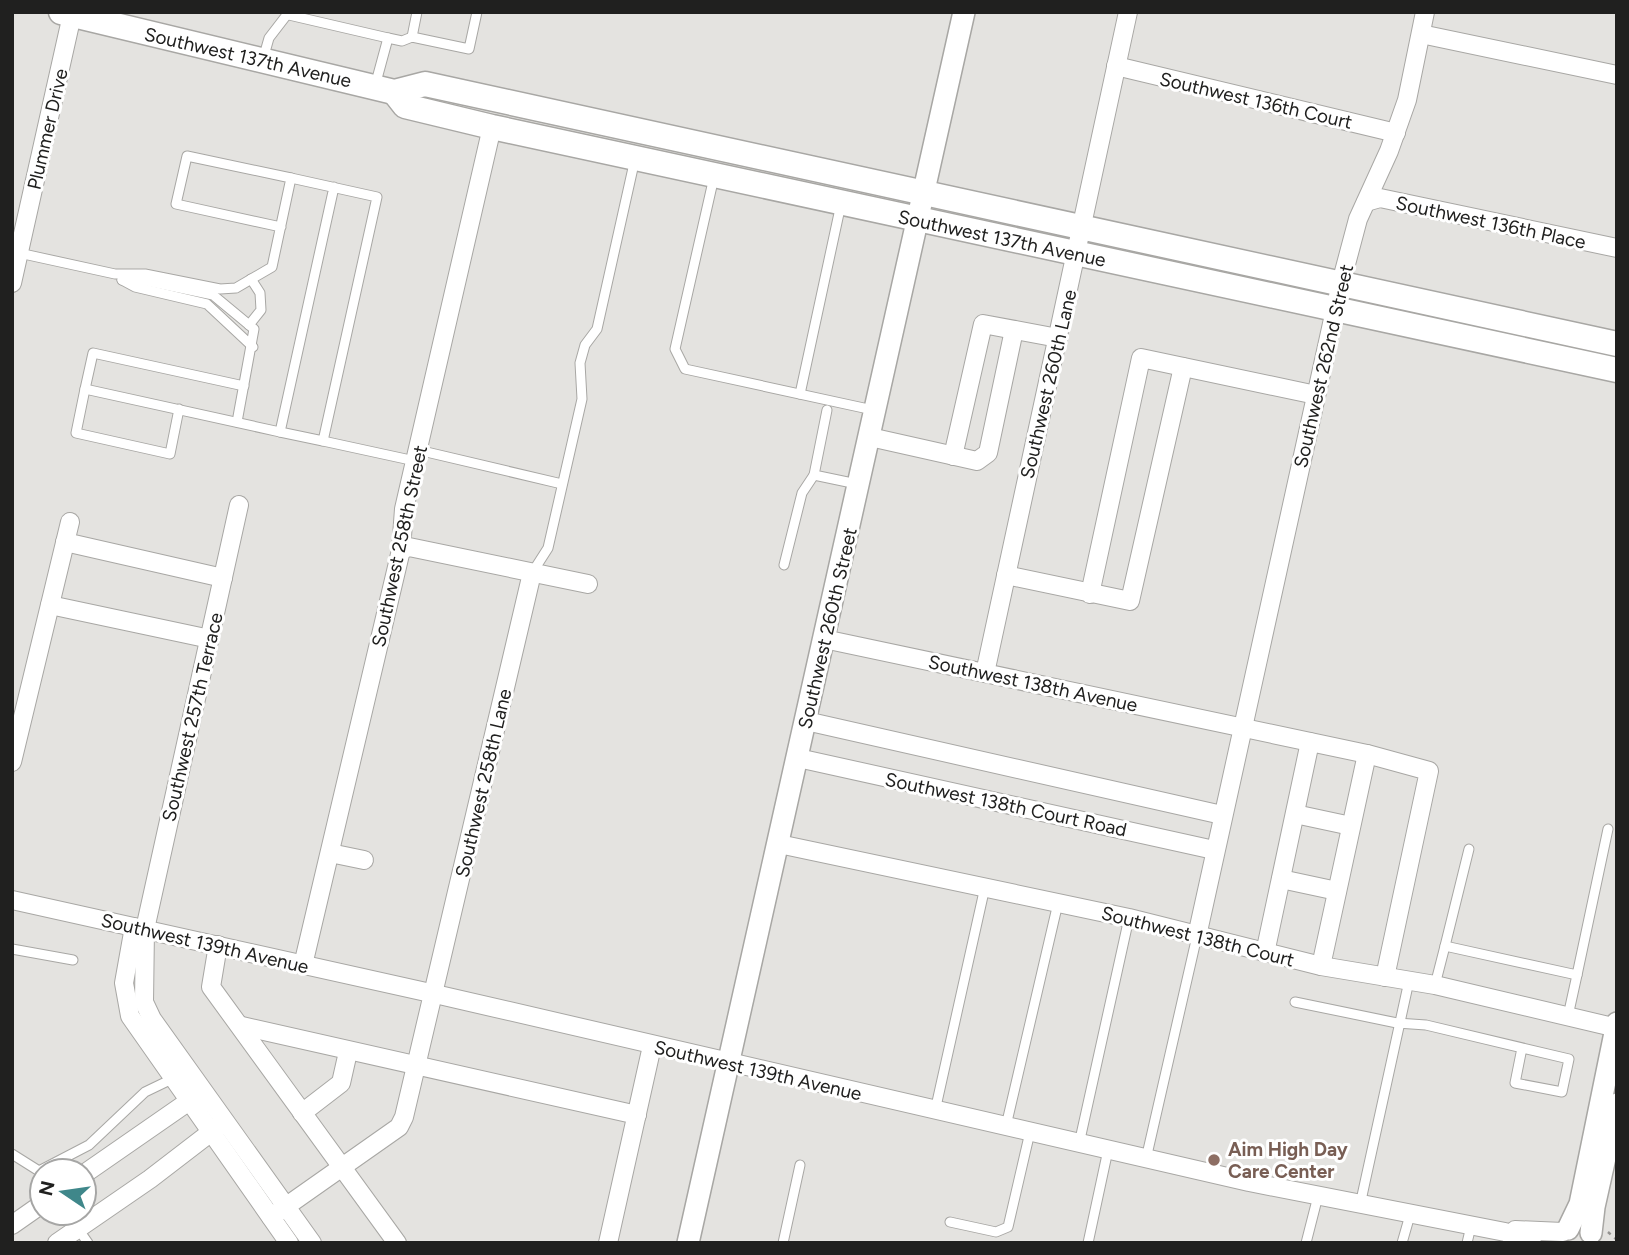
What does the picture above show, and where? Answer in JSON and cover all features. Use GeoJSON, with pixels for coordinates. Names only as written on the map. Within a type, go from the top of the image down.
{"type":"FeatureCollection","features":[{"type":"Feature","properties":{"kind":"main road","name":"Southwest 137th Avenue"},"geometry":{"type":"LineString","coordinates":[[68,13],[384,90],[425,84],[1617,344]]}},
{"type":"Feature","properties":{"kind":"main road","name":"Southwest 137th Avenue"},"geometry":{"type":"LineString","coordinates":[[384,90],[405,106],[492,127],[1617,370]]}},
{"type":"Feature","properties":{"kind":"street","name":"Southwest 260th Street"},"geometry":{"type":"LineString","coordinates":[[688,1243],[726,1063],[779,844],[964,12]]}},
{"type":"Feature","properties":{"kind":"street","name":"Southwest 260th Lane"},"geometry":{"type":"LineString","coordinates":[[985,673],[1078,254],[1128,12]]}},
{"type":"Feature","properties":{"kind":"street","name":"Southwest 262nd Street"},"geometry":{"type":"LineString","coordinates":[[1197,936],[1341,283],[1358,219],[1396,133],[1407,100],[1425,12]]}},
{"type":"Feature","properties":{"kind":"street","name":"Plummer Drive"},"geometry":{"type":"LineString","coordinates":[[12,283],[68,13]]}},
{"type":"Feature","properties":{"kind":"street"},"geometry":{"type":"LineString","coordinates":[[1421,34],[1617,75]]}},
{"type":"Feature","properties":{"kind":"street","name":"Southwest 136th Court"},"geometry":{"type":"LineString","coordinates":[[1116,66],[1396,133]]}},
{"type":"Feature","properties":{"kind":"street","name":"Southwest 258th Street"},"geometry":{"type":"LineString","coordinates":[[303,965],[401,550],[404,509],[492,127]]}},
{"type":"Feature","properties":{"kind":"street","name":"Southwest 136th Place"},"geometry":{"type":"LineString","coordinates":[[1366,202],[1380,198],[1617,248]]}},
{"type":"Feature","properties":{"kind":"street"},"geometry":{"type":"LineString","coordinates":[[953,456],[983,324],[1058,338]]}},
{"type":"Feature","properties":{"kind":"street"},"geometry":{"type":"LineString","coordinates":[[870,437],[977,461],[988,453],[1014,330]]}},
{"type":"Feature","properties":{"kind":"street"},"geometry":{"type":"LineString","coordinates":[[1090,594],[1141,358],[1316,395]]}},
{"type":"Feature","properties":{"kind":"street"},"geometry":{"type":"LineString","coordinates":[[1006,575],[1130,601],[1183,367]]}},
{"type":"Feature","properties":{"kind":"street","name":"Southwest 257th Terrace"},"geometry":{"type":"LineString","coordinates":[[140,928],[210,639],[239,505]]}},
{"type":"Feature","properties":{"kind":"street"},"geometry":{"type":"LineString","coordinates":[[12,762],[70,522]]}},
{"type":"Feature","properties":{"kind":"street"},"geometry":{"type":"LineString","coordinates":[[65,542],[223,578]]}},
{"type":"Feature","properties":{"kind":"street"},"geometry":{"type":"LineString","coordinates":[[401,550],[409,547],[588,584]]}},
{"type":"Feature","properties":{"kind":"street","name":"Southwest 258th Lane"},"geometry":{"type":"LineString","coordinates":[[271,1217],[399,1127],[409,1101],[435,994],[532,573]]}},
{"type":"Feature","properties":{"kind":"street"},"geometry":{"type":"LineString","coordinates":[[50,605],[210,639]]}},
{"type":"Feature","properties":{"kind":"street","name":"Southwest 138th Avenue"},"geometry":{"type":"LineString","coordinates":[[824,639],[1367,754],[1429,771],[1385,977]]}},
{"type":"Feature","properties":{"kind":"street","name":"Southwest 138th Court Road"},"geometry":{"type":"LineString","coordinates":[[806,721],[1222,815]]}},
{"type":"Feature","properties":{"kind":"street"},"geometry":{"type":"LineString","coordinates":[[1265,953],[1310,742]]}},
{"type":"Feature","properties":{"kind":"street"},"geometry":{"type":"LineString","coordinates":[[1321,966],[1367,754]]}},
{"type":"Feature","properties":{"kind":"street","name":"Southwest 138th Court Road"},"geometry":{"type":"LineString","coordinates":[[798,758],[1214,850]]}},
{"type":"Feature","properties":{"kind":"street"},"geometry":{"type":"LineString","coordinates":[[1295,814],[1351,826]]}},
{"type":"Feature","properties":{"kind":"street","name":"Southwest 138th Court"},"geometry":{"type":"LineString","coordinates":[[779,844],[1129,918],[1321,966],[1435,985],[1616,1026]]}},
{"type":"Feature","properties":{"kind":"street"},"geometry":{"type":"LineString","coordinates":[[330,853],[364,860]]}},
{"type":"Feature","properties":{"kind":"street"},"geometry":{"type":"LineString","coordinates":[[1281,879],[1337,891]]}},
{"type":"Feature","properties":{"kind":"street","name":"Southwest 139th Avenue"},"geometry":{"type":"LineString","coordinates":[[12,900],[435,994],[1146,1159],[1410,1215],[1469,1235],[1522,1229],[1563,1235]]}},
{"type":"Feature","properties":{"kind":"street"},"geometry":{"type":"LineString","coordinates":[[140,928],[125,964],[125,1002],[141,1037],[289,1243]]}},
{"type":"Feature","properties":{"kind":"street"},"geometry":{"type":"LineString","coordinates":[[140,928],[144,1002],[152,1019],[312,1243]]}},
{"type":"Feature","properties":{"kind":"street"},"geometry":{"type":"LineString","coordinates":[[218,946],[211,987],[242,1026],[397,1243]]}},
{"type":"Feature","properties":{"kind":"street"},"geometry":{"type":"LineString","coordinates":[[242,1026],[637,1115]]}},
{"type":"Feature","properties":{"kind":"street"},"geometry":{"type":"LineString","coordinates":[[1563,1235],[1580,1204],[1616,1026]]}},
{"type":"Feature","properties":{"kind":"street"},"geometry":{"type":"LineString","coordinates":[[608,1243],[652,1046]]}},
{"type":"Feature","properties":{"kind":"street"},"geometry":{"type":"LineString","coordinates":[[302,1113],[341,1083],[348,1052]]}},
{"type":"Feature","properties":{"kind":"street"},"geometry":{"type":"LineString","coordinates":[[98,1164],[204,1091]]}},
{"type":"Feature","properties":{"kind":"street"},"geometry":{"type":"LineString","coordinates":[[1596,1239],[1594,1207],[1617,1104]]}},
{"type":"Feature","properties":{"kind":"street"},"geometry":{"type":"LineString","coordinates":[[57,1243],[83,1235],[225,1121]]}},
{"type":"Feature","properties":{"kind":"street"},"geometry":{"type":"LineString","coordinates":[[12,1225],[28,1214]]}},
{"type":"Feature","properties":{"kind":"street"},"geometry":{"type":"LineString","coordinates":[[1563,1235],[1580,1227],[1596,1239]]}},
{"type":"Feature","properties":{"kind":"street","name":"Southwest 139th Avenue"},"geometry":{"type":"LineString","coordinates":[[1505,1232],[1532,1243]]}},
{"type":"Feature","properties":{"kind":"lane"},"geometry":{"type":"LineString","coordinates":[[412,37],[417,12]]}},
{"type":"Feature","properties":{"kind":"lane"},"geometry":{"type":"LineString","coordinates":[[263,61],[266,44],[272,32],[289,14],[402,41],[412,37],[469,49],[477,12]]}},
{"type":"Feature","properties":{"kind":"lane"},"geometry":{"type":"LineString","coordinates":[[384,90],[380,74],[388,38]]}},
{"type":"Feature","properties":{"kind":"lane"},"geometry":{"type":"LineString","coordinates":[[281,227],[176,204],[187,156],[377,197],[323,441]]}},
{"type":"Feature","properties":{"kind":"lane"},"geometry":{"type":"LineString","coordinates":[[532,573],[548,548],[582,399],[580,363],[584,345],[597,329],[636,158]]}},
{"type":"Feature","properties":{"kind":"lane"},"geometry":{"type":"LineString","coordinates":[[714,175],[675,349],[685,369],[875,411]]}},
{"type":"Feature","properties":{"kind":"lane"},"geometry":{"type":"LineString","coordinates":[[119,277],[145,274],[220,289],[236,288],[272,267],[291,178]]}},
{"type":"Feature","properties":{"kind":"lane"},"geometry":{"type":"LineString","coordinates":[[280,432],[334,187]]}},
{"type":"Feature","properties":{"kind":"lane"},"geometry":{"type":"LineString","coordinates":[[800,394],[841,203]]}},
{"type":"Feature","properties":{"kind":"lane"},"geometry":{"type":"LineString","coordinates":[[19,253],[119,277],[214,295],[254,329],[253,348],[237,422]]}},
{"type":"Feature","properties":{"kind":"lane"},"geometry":{"type":"LineString","coordinates":[[119,277],[135,287],[207,304],[253,348]]}},
{"type":"Feature","properties":{"kind":"lane"},"geometry":{"type":"LineString","coordinates":[[248,325],[261,310],[260,293],[251,279]]}},
{"type":"Feature","properties":{"kind":"lane"},"geometry":{"type":"LineString","coordinates":[[179,409],[170,454],[76,433],[93,353],[244,386]]}},
{"type":"Feature","properties":{"kind":"lane"},"geometry":{"type":"LineString","coordinates":[[85,389],[323,441],[562,484]]}},
{"type":"Feature","properties":{"kind":"lane"},"geometry":{"type":"LineString","coordinates":[[784,565],[802,493],[814,475],[827,410]]}},
{"type":"Feature","properties":{"kind":"lane"},"geometry":{"type":"LineString","coordinates":[[814,475],[859,484]]}},
{"type":"Feature","properties":{"kind":"lane"},"geometry":{"type":"LineString","coordinates":[[1568,1016],[1608,828]]}},
{"type":"Feature","properties":{"kind":"lane"},"geometry":{"type":"LineString","coordinates":[[1435,985],[1469,849]]}},
{"type":"Feature","properties":{"kind":"lane"},"geometry":{"type":"LineString","coordinates":[[935,1111],[985,887]]}},
{"type":"Feature","properties":{"kind":"lane"},"geometry":{"type":"LineString","coordinates":[[1006,1127],[1058,903]]}},
{"type":"Feature","properties":{"kind":"lane"},"geometry":{"type":"LineString","coordinates":[[1079,1143],[1129,918]]}},
{"type":"Feature","properties":{"kind":"lane"},"geometry":{"type":"LineString","coordinates":[[1146,1159],[1197,936]]}},
{"type":"Feature","properties":{"kind":"lane"},"geometry":{"type":"LineString","coordinates":[[1445,946],[1577,975]]}},
{"type":"Feature","properties":{"kind":"lane"},"geometry":{"type":"LineString","coordinates":[[12,949],[73,960]]}},
{"type":"Feature","properties":{"kind":"lane"},"geometry":{"type":"LineString","coordinates":[[1360,1205],[1397,1023],[1409,981]]}},
{"type":"Feature","properties":{"kind":"lane"},"geometry":{"type":"LineString","coordinates":[[1295,1002],[1397,1023],[1426,1025],[1569,1059],[1562,1092],[1515,1083],[1522,1048]]}},
{"type":"Feature","properties":{"kind":"lane"},"geometry":{"type":"LineString","coordinates":[[68,1157],[89,1145],[145,1093],[172,1079]]}},
{"type":"Feature","properties":{"kind":"lane"},"geometry":{"type":"LineString","coordinates":[[950,1222],[996,1232],[1008,1227],[1030,1132]]}},
{"type":"Feature","properties":{"kind":"lane"},"geometry":{"type":"LineString","coordinates":[[1088,1243],[1108,1150]]}},
{"type":"Feature","properties":{"kind":"lane"},"geometry":{"type":"LineString","coordinates":[[12,1154],[28,1165]]}},
{"type":"Feature","properties":{"kind":"lane"},"geometry":{"type":"LineString","coordinates":[[783,1243],[800,1165]]}},
{"type":"Feature","properties":{"kind":"lane"},"geometry":{"type":"LineString","coordinates":[[1306,1243],[1318,1196]]}},
{"type":"Feature","properties":{"kind":"lane"},"geometry":{"type":"LineString","coordinates":[[1402,1243],[1410,1215]]}},
{"type":"Feature","properties":{"kind":"place","name":"Aim High Day Care Center"},"geometry":{"type":"Point","coordinates":[1214,1160]}}]}
